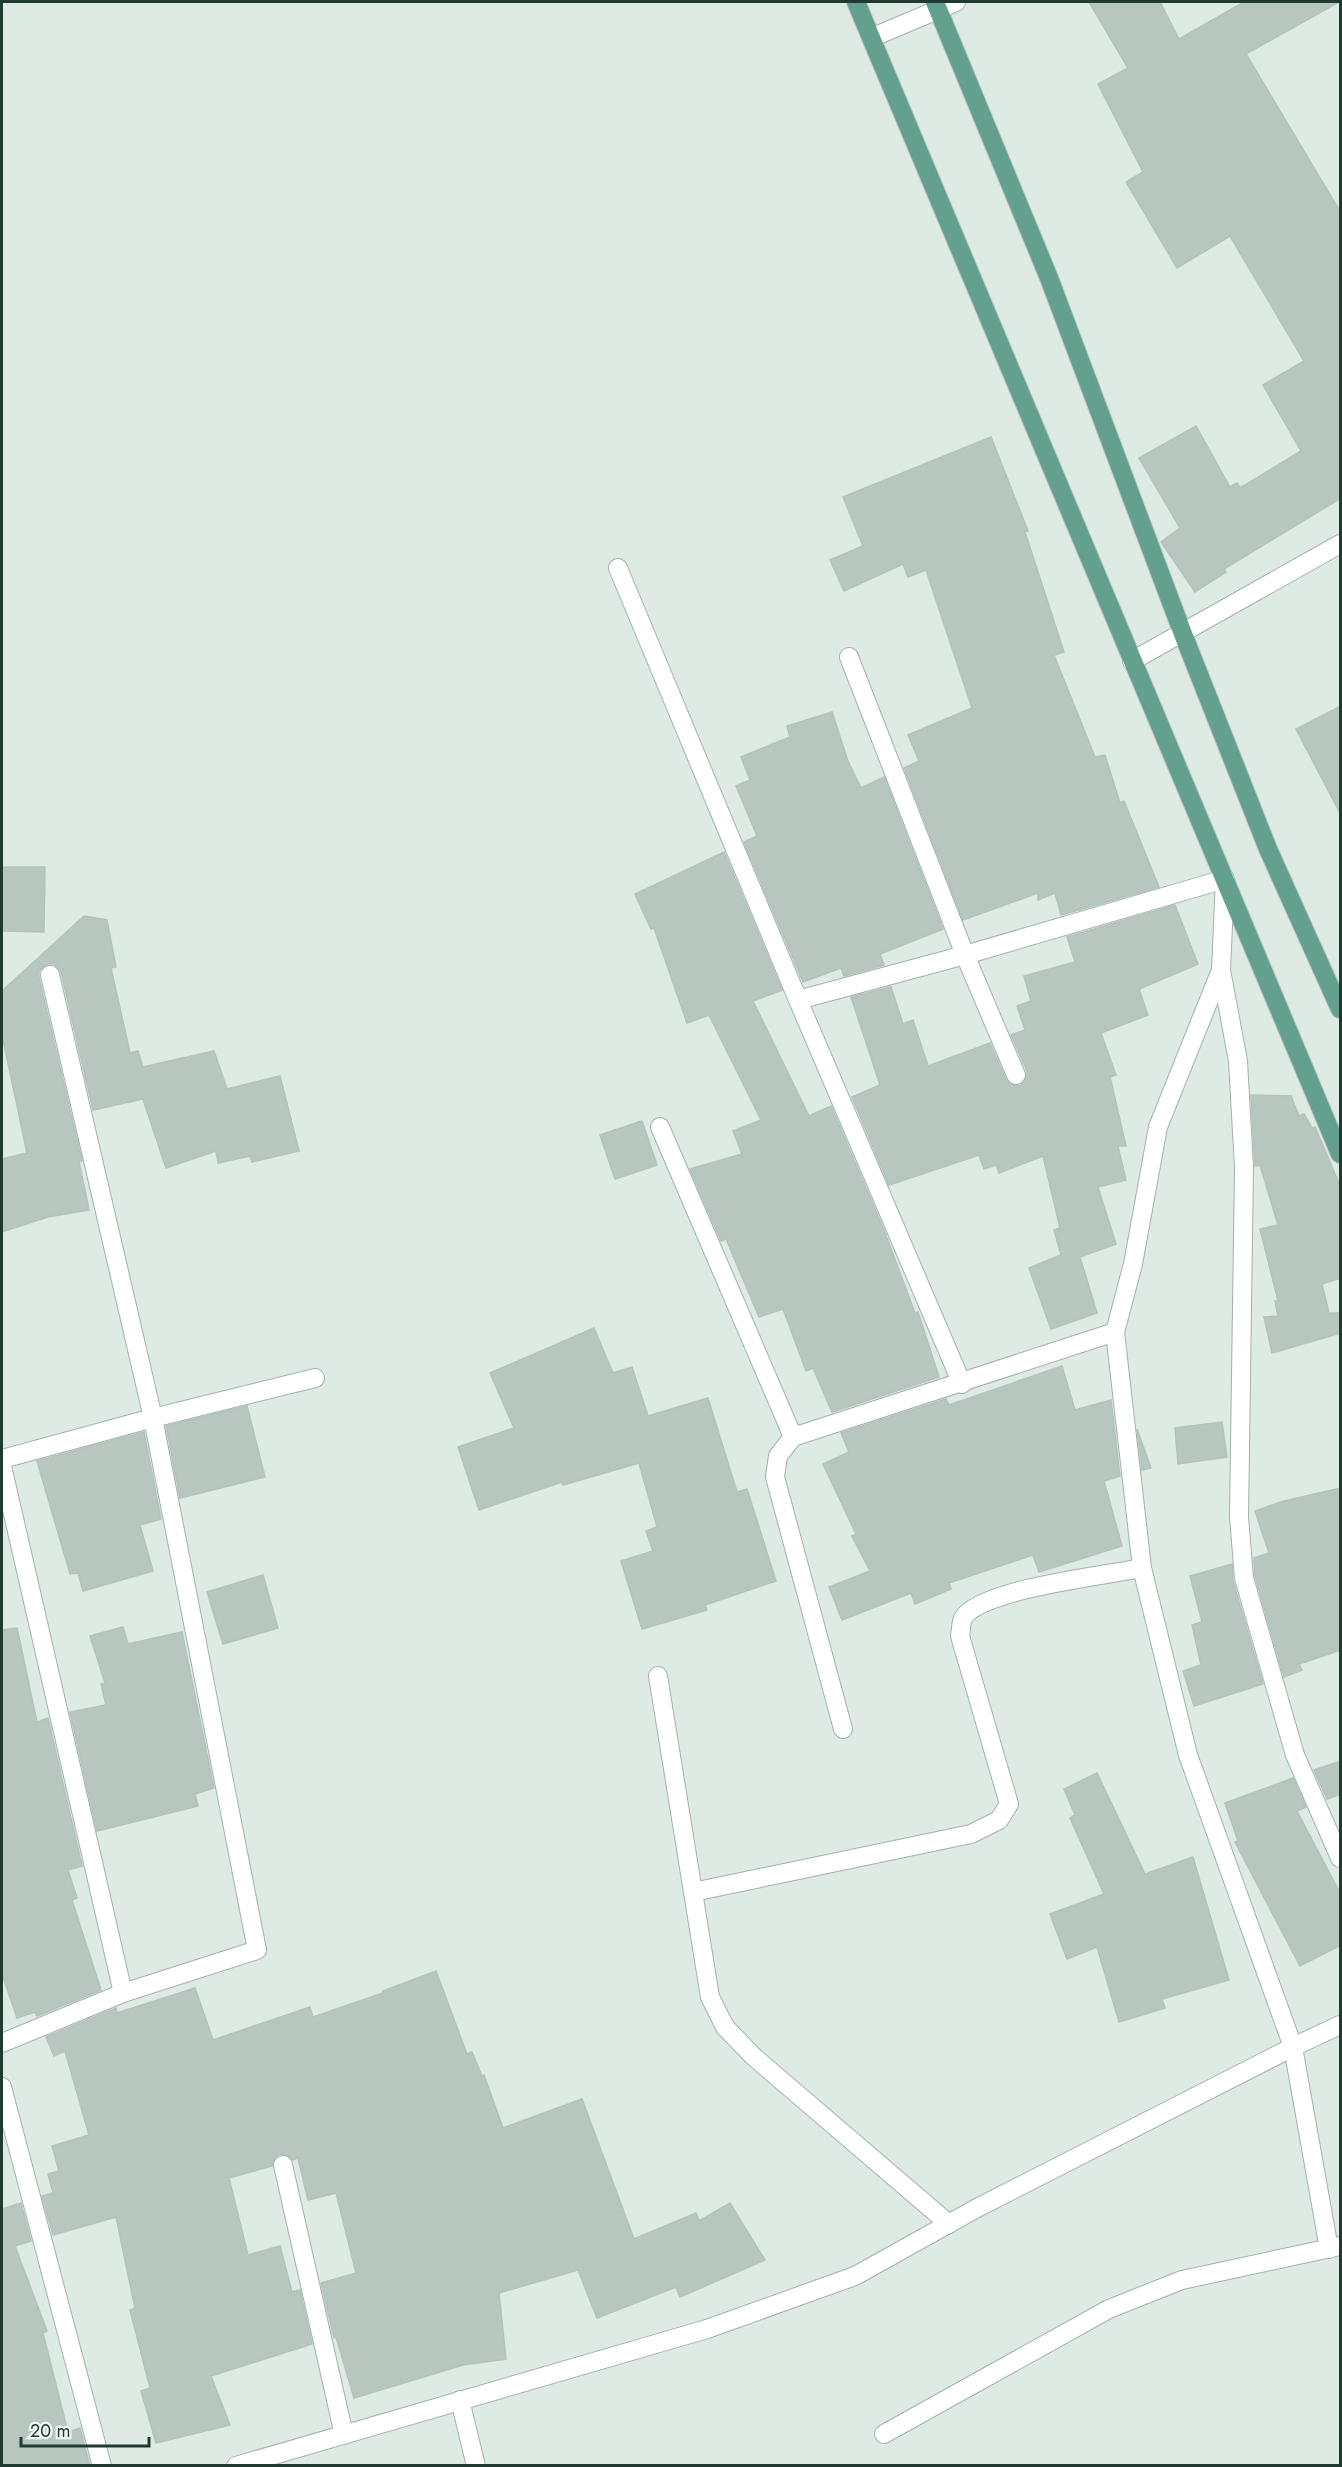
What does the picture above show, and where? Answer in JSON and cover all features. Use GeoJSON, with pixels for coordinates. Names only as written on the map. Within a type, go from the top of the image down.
{"type":"FeatureCollection","features":[{"type":"Feature","properties":{"kind":"main road"},"geometry":{"type":"LineString","coordinates":[[856,2],[1341,1154]]}},
{"type":"Feature","properties":{"kind":"main road"},"geometry":{"type":"LineString","coordinates":[[937,6],[1049,278],[1183,634],[1268,849],[1341,1009]]}},
{"type":"Feature","properties":{"kind":"street"},"geometry":{"type":"LineString","coordinates":[[871,38],[937,6],[956,2]]}},
{"type":"Feature","properties":{"kind":"street"},"geometry":{"type":"LineString","coordinates":[[1132,661],[1341,544]]}},
{"type":"Feature","properties":{"kind":"street"},"geometry":{"type":"LineString","coordinates":[[618,568],[798,1000],[962,1384]]}},
{"type":"Feature","properties":{"kind":"street"},"geometry":{"type":"LineString","coordinates":[[849,657],[965,955],[1016,1075]]}},
{"type":"Feature","properties":{"kind":"street"},"geometry":{"type":"LineString","coordinates":[[798,1000],[965,955],[1225,879],[1221,970],[1238,1061],[1244,1168],[1239,1517],[1244,1578],[1295,1755],[1341,1857]]}},
{"type":"Feature","properties":{"kind":"street"},"geometry":{"type":"LineString","coordinates":[[884,2434],[1109,2309],[1182,2280],[1335,2247],[1293,2047],[1188,1755],[1142,1568],[1115,1332],[1133,1264],[1158,1127],[1221,970]]}},
{"type":"Feature","properties":{"kind":"street"},"geometry":{"type":"LineString","coordinates":[[2,2043],[123,1993],[257,1950],[153,1418],[50,975]]}},
{"type":"Feature","properties":{"kind":"street"},"geometry":{"type":"LineString","coordinates":[[660,1127],[793,1437]]}},
{"type":"Feature","properties":{"kind":"street"},"geometry":{"type":"LineString","coordinates":[[843,1729],[775,1477],[778,1456],[793,1437],[962,1384],[1115,1332]]}},
{"type":"Feature","properties":{"kind":"street"},"geometry":{"type":"LineString","coordinates":[[2,1460],[153,1418],[315,1378]]}},
{"type":"Feature","properties":{"kind":"street"},"geometry":{"type":"LineString","coordinates":[[2,1467],[123,1993]]}},
{"type":"Feature","properties":{"kind":"street"},"geometry":{"type":"LineString","coordinates":[[693,1892],[971,1834],[999,1820],[1009,1804],[960,1636],[963,1618],[980,1604],[1005,1594],[1142,1568]]}},
{"type":"Feature","properties":{"kind":"street"},"geometry":{"type":"LineString","coordinates":[[658,1676],[710,1997],[725,2027],[754,2057],[949,2224]]}},
{"type":"Feature","properties":{"kind":"street"},"geometry":{"type":"LineString","coordinates":[[236,2466],[707,2330],[855,2276],[949,2224],[1293,2047],[1341,2025]]}},
{"type":"Feature","properties":{"kind":"street"},"geometry":{"type":"LineString","coordinates":[[2,2086],[102,2466]]}},
{"type":"Feature","properties":{"kind":"street"},"geometry":{"type":"LineString","coordinates":[[283,2165],[344,2435]]}},
{"type":"Feature","properties":{"kind":"street"},"geometry":{"type":"LineString","coordinates":[[460,2400],[476,2466]]}},
{"type":"Feature","properties":{"kind":"building"},"geometry":{"type":"Polygon","coordinates":[[[1089,2],[1160,2],[1179,39],[1244,2],[1339,2],[1246,54],[1341,213],[1341,498],[1224,569],[1226,572],[1195,592],[1161,542],[1180,528],[1139,458],[1196,426],[1230,487],[1237,483],[1240,488],[1301,451],[1263,385],[1304,361],[1230,236],[1177,268],[1126,182],[1143,172],[1098,84],[1128,68],[1089,2]]]}},
{"type":"Feature","properties":{"kind":"building"},"geometry":{"type":"Polygon","coordinates":[[[991,437],[1028,531],[1025,532],[1064,652],[1054,655],[1095,757],[1105,755],[1120,803],[1124,801],[1159,887],[1061,915],[1055,893],[1038,900],[1038,893],[963,920],[904,768],[919,761],[908,735],[972,708],[926,570],[908,577],[903,564],[844,591],[830,560],[863,546],[843,497],[991,437]]]}},
{"type":"Feature","properties":{"kind":"building"},"geometry":{"type":"Polygon","coordinates":[[[1341,706],[1341,815],[1296,729],[1341,706]]]}},
{"type":"Feature","properties":{"kind":"building"},"geometry":{"type":"Polygon","coordinates":[[[832,712],[848,761],[861,788],[884,777],[943,929],[880,954],[884,965],[844,976],[841,968],[803,982],[744,842],[757,836],[736,786],[750,780],[741,757],[790,737],[787,726],[832,712]]]}},
{"type":"Feature","properties":{"kind":"building"},"geometry":{"type":"Polygon","coordinates":[[[724,852],[782,990],[753,1001],[809,1116],[831,1106],[884,1230],[915,1313],[918,1312],[939,1377],[832,1412],[813,1368],[806,1371],[783,1309],[759,1317],[726,1239],[721,1241],[690,1169],[742,1154],[733,1131],[761,1120],[709,1015],[687,1023],[654,928],[651,929],[635,894],[724,852]]]}},
{"type":"Feature","properties":{"kind":"building"},"geometry":{"type":"Polygon","coordinates":[[[2,867],[45,867],[44,932],[2,931],[2,867]]]}},
{"type":"Feature","properties":{"kind":"building"},"geometry":{"type":"Polygon","coordinates":[[[1175,905],[1198,964],[1139,989],[1148,1015],[1101,1033],[1116,1075],[1110,1077],[1126,1146],[1118,1146],[1126,1180],[1098,1187],[1116,1244],[1080,1257],[1097,1313],[1051,1329],[1029,1268],[1061,1255],[1054,1230],[1060,1228],[1043,1156],[999,1173],[996,1165],[984,1169],[979,1155],[889,1185],[852,1097],[880,1085],[851,997],[891,987],[903,1024],[913,1020],[928,1066],[990,1043],[1006,1080],[1010,1084],[1020,1086],[1025,1081],[1027,1071],[1011,1035],[1025,1030],[1017,1006],[1031,1001],[1024,976],[1075,962],[1067,937],[1175,905]]]}},
{"type":"Feature","properties":{"kind":"building"},"geometry":{"type":"Polygon","coordinates":[[[84,916],[107,920],[116,967],[111,968],[130,1053],[138,1051],[143,1067],[214,1051],[227,1089],[280,1076],[299,1151],[252,1162],[250,1156],[218,1163],[216,1151],[166,1168],[143,1099],[93,1110],[61,972],[54,964],[47,964],[39,971],[39,978],[82,1161],[79,1162],[89,1210],[48,1217],[2,1232],[2,1159],[27,1153],[2,1035],[2,991],[84,916]]]}},
{"type":"Feature","properties":{"kind":"building"},"geometry":{"type":"Polygon","coordinates":[[[1251,1095],[1291,1096],[1299,1116],[1304,1114],[1312,1128],[1315,1127],[1341,1188],[1341,1278],[1322,1284],[1329,1313],[1341,1313],[1341,1333],[1272,1353],[1264,1317],[1278,1316],[1275,1301],[1278,1301],[1260,1229],[1278,1225],[1260,1165],[1255,1166],[1251,1095]]]}},
{"type":"Feature","properties":{"kind":"building"},"geometry":{"type":"Polygon","coordinates":[[[642,1121],[657,1165],[615,1179],[600,1135],[642,1121]]]}},
{"type":"Feature","properties":{"kind":"building"},"geometry":{"type":"Polygon","coordinates":[[[594,1328],[613,1373],[632,1367],[648,1416],[708,1398],[737,1492],[747,1489],[776,1581],[705,1605],[707,1610],[642,1629],[621,1561],[653,1551],[646,1531],[657,1527],[639,1463],[563,1485],[562,1482],[479,1510],[458,1447],[514,1428],[490,1373],[594,1328]]]}},
{"type":"Feature","properties":{"kind":"building"},"geometry":{"type":"Polygon","coordinates":[[[1062,1366],[1075,1410],[1111,1400],[1120,1476],[1104,1481],[1122,1546],[1039,1572],[1033,1555],[949,1583],[951,1589],[915,1604],[911,1593],[842,1620],[829,1587],[870,1571],[852,1536],[856,1534],[823,1464],[849,1452],[841,1433],[946,1399],[949,1405],[1062,1366]]]}},
{"type":"Feature","properties":{"kind":"building"},"geometry":{"type":"Polygon","coordinates":[[[247,1406],[265,1477],[180,1498],[166,1426],[247,1406]]]}},
{"type":"Feature","properties":{"kind":"building"},"geometry":{"type":"Polygon","coordinates":[[[1222,1422],[1227,1457],[1178,1464],[1175,1428],[1222,1422]]]}},
{"type":"Feature","properties":{"kind":"building"},"geometry":{"type":"Polygon","coordinates":[[[1137,1429],[1151,1468],[1142,1470],[1137,1429]]]}},
{"type":"Feature","properties":{"kind":"building"},"geometry":{"type":"Polygon","coordinates":[[[144,1432],[161,1519],[140,1525],[153,1571],[83,1591],[78,1573],[70,1574],[37,1461],[144,1432]]]}},
{"type":"Feature","properties":{"kind":"building"},"geometry":{"type":"Polygon","coordinates":[[[1341,1488],[1341,1650],[1299,1664],[1302,1670],[1284,1677],[1255,1576],[1254,1558],[1269,1553],[1255,1511],[1284,1501],[1341,1488]]]}},
{"type":"Feature","properties":{"kind":"building"},"geometry":{"type":"Polygon","coordinates":[[[1232,1564],[1233,1581],[1263,1684],[1194,1706],[1183,1671],[1201,1665],[1192,1625],[1202,1622],[1190,1576],[1232,1564]]]}},
{"type":"Feature","properties":{"kind":"building"},"geometry":{"type":"Polygon","coordinates":[[[263,1575],[278,1628],[223,1644],[207,1592],[263,1575]]]}},
{"type":"Feature","properties":{"kind":"building"},"geometry":{"type":"Polygon","coordinates":[[[123,1627],[128,1644],[182,1632],[214,1788],[195,1794],[198,1806],[97,1831],[70,1712],[106,1705],[101,1684],[105,1683],[90,1636],[123,1627]]]}},
{"type":"Feature","properties":{"kind":"building"},"geometry":{"type":"Polygon","coordinates":[[[17,1628],[37,1722],[48,1718],[82,1866],[68,1870],[77,1898],[72,1900],[101,1990],[37,2016],[35,2012],[17,2018],[2,1974],[2,1630],[17,1628]]]}},
{"type":"Feature","properties":{"kind":"building"},"geometry":{"type":"Polygon","coordinates":[[[1341,1761],[1341,1794],[1327,1799],[1314,1770],[1341,1761]]]}},
{"type":"Feature","properties":{"kind":"building"},"geometry":{"type":"Polygon","coordinates":[[[1097,1773],[1145,1874],[1193,1857],[1229,1980],[1162,1999],[1165,2008],[1119,2022],[1097,1947],[1067,1959],[1050,1914],[1104,1894],[1070,1818],[1075,1815],[1064,1789],[1097,1773]]]}},
{"type":"Feature","properties":{"kind":"building"},"geometry":{"type":"Polygon","coordinates":[[[1293,1778],[1306,1807],[1297,1811],[1341,1895],[1341,1945],[1300,1966],[1235,1842],[1238,1841],[1225,1803],[1293,1778]]]}},
{"type":"Feature","properties":{"kind":"building"},"geometry":{"type":"Polygon","coordinates":[[[436,1971],[467,2054],[472,2052],[482,2076],[484,2075],[503,2128],[582,2099],[634,2239],[696,2213],[699,2221],[730,2203],[765,2260],[680,2297],[676,2287],[597,2318],[578,2270],[499,2293],[506,2359],[463,2365],[354,2398],[336,2337],[334,2338],[321,2283],[356,2273],[336,2193],[308,2200],[298,2158],[293,2160],[287,2155],[280,2154],[275,2157],[272,2166],[229,2178],[248,2255],[280,2246],[292,2292],[300,2290],[312,2344],[211,2376],[230,2425],[156,2443],[141,2391],[150,2388],[130,2310],[135,2308],[116,2217],[53,2235],[42,2196],[53,2193],[48,2174],[59,2171],[52,2146],[89,2135],[65,2051],[54,2056],[46,2037],[116,2008],[117,2013],[195,1988],[213,2040],[310,2007],[313,2017],[383,1993],[383,1991],[436,1971]]]}},
{"type":"Feature","properties":{"kind":"building"},"geometry":{"type":"Polygon","coordinates":[[[21,2203],[31,2241],[15,2246],[47,2331],[43,2333],[68,2432],[80,2428],[90,2466],[2,2466],[2,2209],[21,2203]]]}}]}
